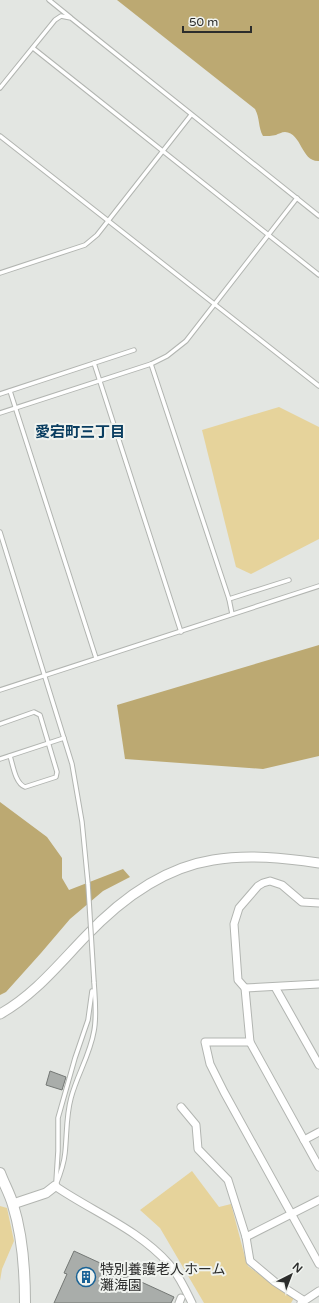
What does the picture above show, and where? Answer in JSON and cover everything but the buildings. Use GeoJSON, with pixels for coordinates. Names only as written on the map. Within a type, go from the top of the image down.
{"type":"FeatureCollection","features":[{"type":"Feature","properties":{"kind":"main road"},"geometry":{"type":"LineString","coordinates":[[0,1173],[13,1204],[22,1243],[25,1272],[25,1303]]}},
{"type":"Feature","properties":{"kind":"street"},"geometry":{"type":"LineString","coordinates":[[0,1014],[10,1009],[32,992],[57,969],[85,937],[118,906],[146,886],[165,876],[212,860],[232,857],[261,857],[319,863]]}},
{"type":"Feature","properties":{"kind":"street"},"geometry":{"type":"LineString","coordinates":[[319,903],[302,902],[282,885],[270,881],[258,886],[239,908],[234,924],[238,980],[245,988],[250,1042],[319,1167]]}},
{"type":"Feature","properties":{"kind":"street"},"geometry":{"type":"LineString","coordinates":[[245,988],[319,984]]}},
{"type":"Feature","properties":{"kind":"street"},"geometry":{"type":"LineString","coordinates":[[275,986],[319,1065]]}},
{"type":"Feature","properties":{"kind":"street"},"geometry":{"type":"LineString","coordinates":[[250,1042],[205,1042],[210,1064],[224,1092],[319,1264]]}},
{"type":"Feature","properties":{"kind":"street"},"geometry":{"type":"LineString","coordinates":[[181,1107],[196,1125],[198,1149],[228,1180],[246,1237],[250,1261],[275,1282],[302,1301],[319,1291]]}},
{"type":"Feature","properties":{"kind":"street"},"geometry":{"type":"LineString","coordinates":[[304,1140],[319,1132]]}},
{"type":"Feature","properties":{"kind":"street"},"geometry":{"type":"LineString","coordinates":[[13,1204],[46,1193],[55,1186],[139,1237],[157,1252],[169,1264],[184,1286],[192,1303]]}},
{"type":"Feature","properties":{"kind":"street"},"geometry":{"type":"LineString","coordinates":[[246,1237],[319,1200]]}},
{"type":"Feature","properties":{"kind":"lane"},"geometry":{"type":"LineString","coordinates":[[49,0],[319,216]]}},
{"type":"Feature","properties":{"kind":"lane"},"geometry":{"type":"LineString","coordinates":[[0,88],[55,20],[61,16],[71,18]]}},
{"type":"Feature","properties":{"kind":"lane"},"geometry":{"type":"LineString","coordinates":[[33,48],[162,152],[319,275]]}},
{"type":"Feature","properties":{"kind":"lane"},"geometry":{"type":"LineString","coordinates":[[0,273],[85,245],[97,235],[109,221],[191,115]]}},
{"type":"Feature","properties":{"kind":"lane"},"geometry":{"type":"LineString","coordinates":[[0,136],[319,386]]}},
{"type":"Feature","properties":{"kind":"lane"},"geometry":{"type":"LineString","coordinates":[[0,413],[151,364],[168,356],[186,341],[297,198]]}},
{"type":"Feature","properties":{"kind":"lane"},"geometry":{"type":"LineString","coordinates":[[0,394],[134,350]]}},
{"type":"Feature","properties":{"kind":"lane"},"geometry":{"type":"LineString","coordinates":[[94,363],[181,632]]}},
{"type":"Feature","properties":{"kind":"lane"},"geometry":{"type":"LineString","coordinates":[[151,364],[229,599],[232,614]]}},
{"type":"Feature","properties":{"kind":"lane"},"geometry":{"type":"LineString","coordinates":[[10,391],[96,658]]}},
{"type":"Feature","properties":{"kind":"lane"},"geometry":{"type":"LineString","coordinates":[[0,532],[72,764],[82,822],[88,884],[94,982],[94,1031],[89,1051],[71,1098],[67,1119],[65,1154],[61,1172],[55,1186]]}},
{"type":"Feature","properties":{"kind":"lane"},"geometry":{"type":"LineString","coordinates":[[229,599],[289,580]]}},
{"type":"Feature","properties":{"kind":"lane"},"geometry":{"type":"LineString","coordinates":[[0,690],[319,586]]}},
{"type":"Feature","properties":{"kind":"lane"},"geometry":{"type":"LineString","coordinates":[[0,724],[34,712],[40,715],[57,772],[56,777],[25,787],[22,786],[19,782],[10,756]]}},
{"type":"Feature","properties":{"kind":"lane"},"geometry":{"type":"LineString","coordinates":[[0,759],[64,738]]}},
{"type":"Feature","properties":{"kind":"lane"},"geometry":{"type":"LineString","coordinates":[[55,1186],[58,1151],[58,1118],[72,1066],[88,1020],[94,982]]}},
{"type":"Feature","properties":{"kind":"shaded area"},"geometry":{"type":"Polygon","coordinates":[[[117,0],[319,0],[319,161],[308,157],[295,137],[291,134],[284,132],[263,136],[255,109],[117,0]]]}},
{"type":"Feature","properties":{"kind":"shaded area"},"geometry":{"type":"Polygon","coordinates":[[[279,407],[319,427],[319,539],[251,574],[236,567],[202,430],[279,407]]]}},
{"type":"Feature","properties":{"kind":"shaded area"},"geometry":{"type":"Polygon","coordinates":[[[319,645],[319,756],[263,769],[125,759],[117,705],[319,645]]]}},
{"type":"Feature","properties":{"kind":"shaded area"},"geometry":{"type":"Polygon","coordinates":[[[0,802],[47,837],[62,858],[62,878],[69,890],[123,869],[130,877],[103,891],[70,919],[6,992],[0,995],[0,802]]]}},
{"type":"Feature","properties":{"kind":"shaded area"},"geometry":{"type":"Polygon","coordinates":[[[192,1171],[219,1207],[231,1204],[248,1266],[294,1298],[291,1303],[204,1303],[160,1228],[140,1210],[192,1171]]]}},
{"type":"Feature","properties":{"kind":"shaded area"},"geometry":{"type":"Polygon","coordinates":[[[0,1206],[7,1208],[14,1241],[2,1269],[0,1281],[0,1206]]]}},
{"type":"Feature","properties":{"kind":"place","name":"特別養護老人ホーム 灘海園"},"geometry":{"type":"Point","coordinates":[86,1277]}},
{"type":"Feature","properties":{"kind":"district","name":"愛宕町三丁目"},"geometry":{"type":"Point","coordinates":[80,432]}}]}
